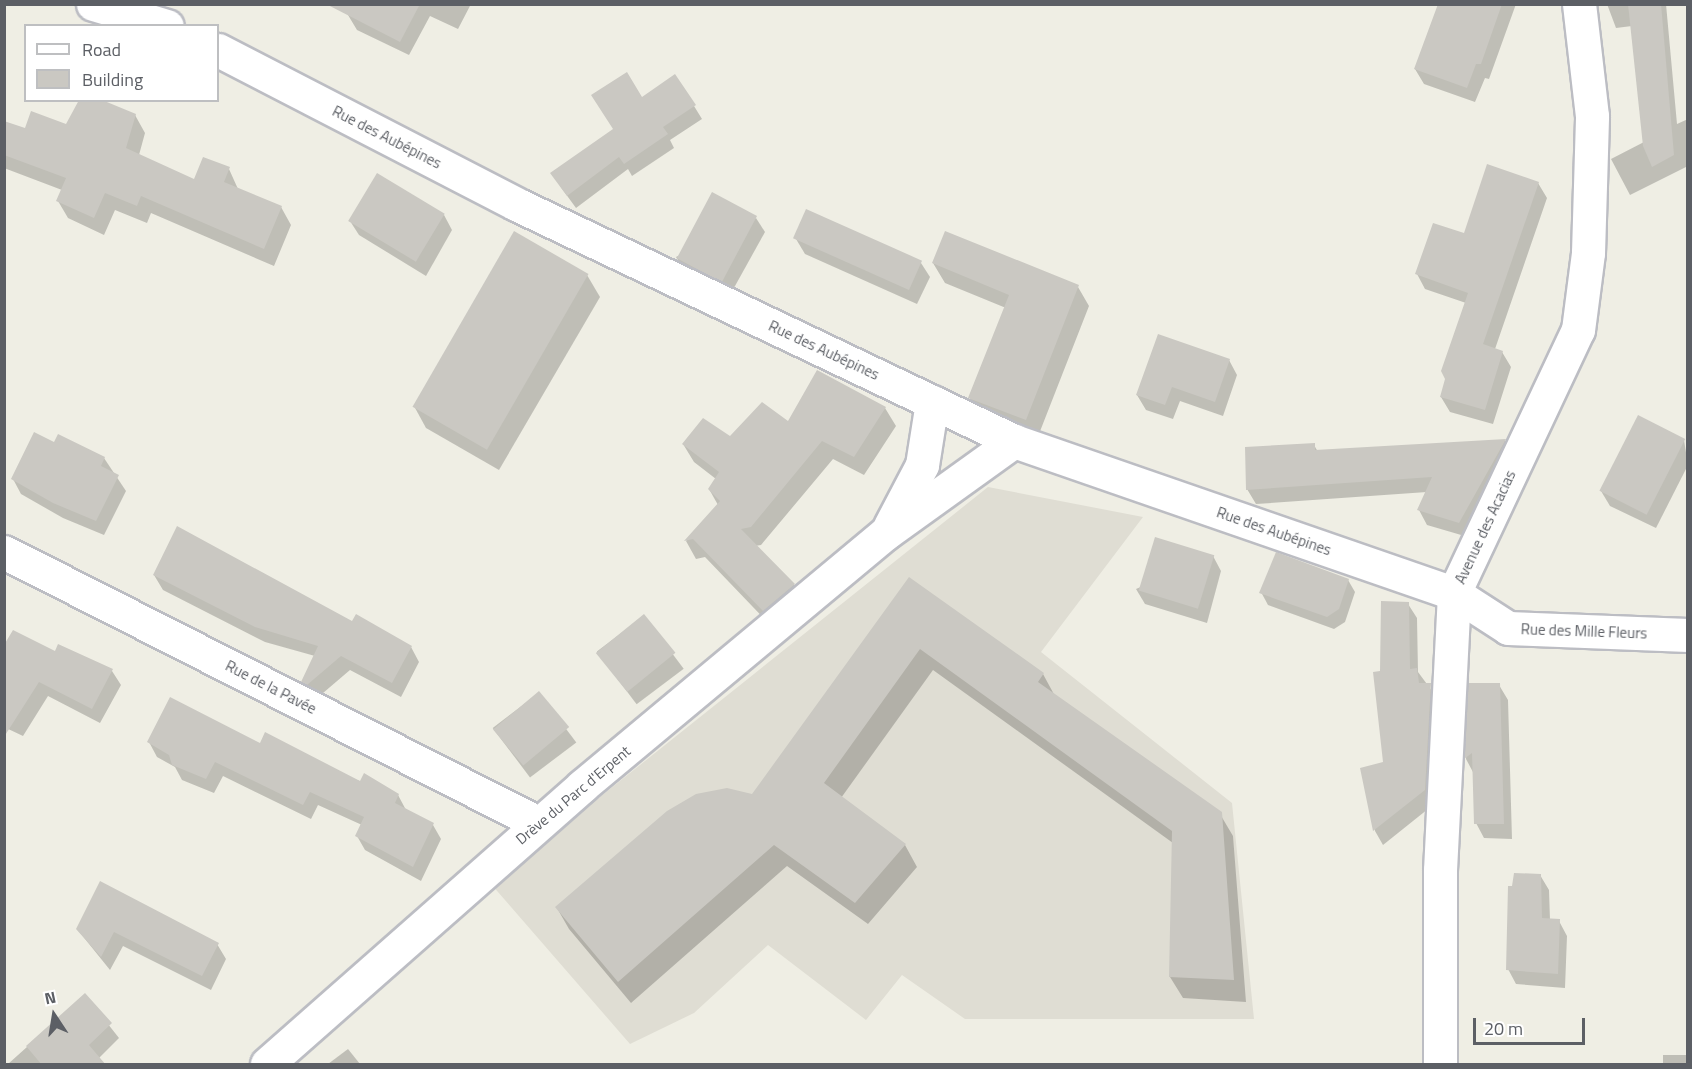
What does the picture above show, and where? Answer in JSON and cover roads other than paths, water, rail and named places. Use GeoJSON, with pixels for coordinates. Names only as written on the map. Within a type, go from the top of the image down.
{"type":"FeatureCollection","features":[{"type":"Feature","properties":{"kind":"street"},"geometry":{"type":"LineString","coordinates":[[93,4],[160,24]]}},
{"type":"Feature","properties":{"kind":"street","name":"Avenue des Acacias"},"geometry":{"type":"LineString","coordinates":[[1440,1065],[1440,870],[1454,593],[1578,330],[1588,253],[1592,116],[1579,4]]}},
{"type":"Feature","properties":{"kind":"street","name":"Rue des Aubépines"},"geometry":{"type":"LineString","coordinates":[[219,51],[516,204],[1014,441],[1454,593]]}},
{"type":"Feature","properties":{"kind":"street","name":"Drève du Parc d'Erpent"},"geometry":{"type":"LineString","coordinates":[[886,532],[922,465],[932,402]]}},
{"type":"Feature","properties":{"kind":"street","name":"Drève du Parc d'Erpent"},"geometry":{"type":"LineString","coordinates":[[267,1065],[538,823],[886,532],[1014,441]]}},
{"type":"Feature","properties":{"kind":"street","name":"Rue de la Pavée"},"geometry":{"type":"LineString","coordinates":[[4,552],[538,823]]}},
{"type":"Feature","properties":{"kind":"street","name":"Rue des Mille Fleurs"},"geometry":{"type":"LineString","coordinates":[[1454,593],[1508,627],[1688,635]]}}]}
